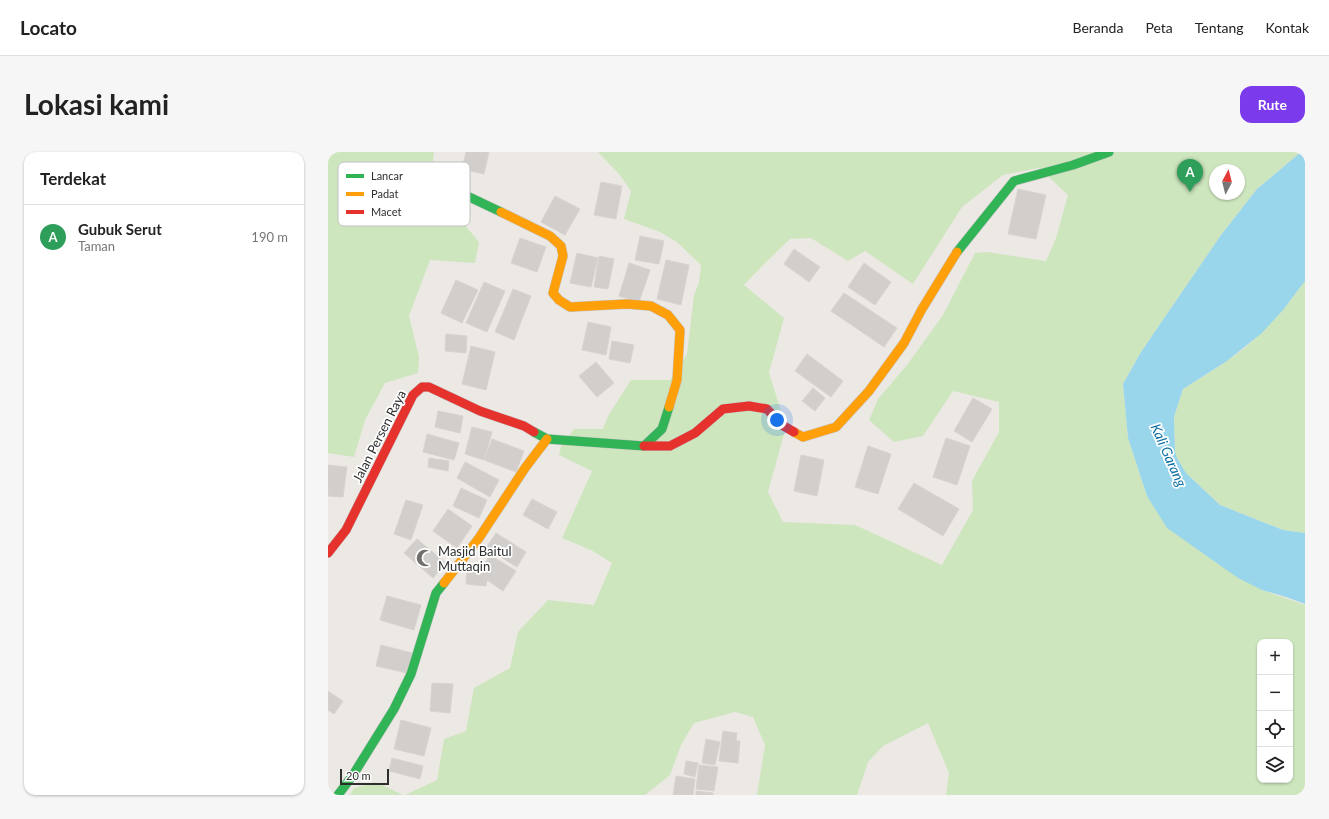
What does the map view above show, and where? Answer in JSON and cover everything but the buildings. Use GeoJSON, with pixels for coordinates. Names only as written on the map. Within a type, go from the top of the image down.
{"type":"FeatureCollection","features":[{"type":"Feature","properties":{"kind":"street"},"geometry":{"type":"LineString","coordinates":[[338,795],[353,775],[394,709],[411,674],[436,593],[479,538],[525,468],[547,439],[640,446],[670,446],[695,434],[723,409],[749,406],[767,409],[782,424],[803,437],[836,427],[869,391],[904,343],[954,256],[1014,181],[1073,165],[1109,152]]}},
{"type":"Feature","properties":{"kind":"street"},"geometry":{"type":"LineString","coordinates":[[470,198],[550,236],[561,246],[563,256],[553,293],[559,300],[570,307],[627,304],[651,306],[668,315],[674,321],[680,330],[677,380],[662,429],[640,446]]}},
{"type":"Feature","properties":{"kind":"street","name":"Jalan Persen Raya"},"geometry":{"type":"LineString","coordinates":[[328,553],[346,530],[413,395],[422,387],[429,387],[480,411],[524,426],[547,439]]}},
{"type":"Feature","properties":{"kind":"green space"},"geometry":{"type":"Polygon","coordinates":[[[328,152],[434,152],[433,162],[338,162],[338,226],[466,226],[479,242],[475,263],[430,260],[409,316],[419,357],[418,373],[385,383],[365,420],[354,457],[328,453],[328,152]]]}},
{"type":"Feature","properties":{"kind":"green space"},"geometry":{"type":"Polygon","coordinates":[[[598,152],[1301,152],[1257,189],[1221,235],[1141,352],[1123,384],[1128,438],[1147,496],[1262,590],[1305,605],[1305,795],[946,795],[949,773],[928,723],[883,746],[868,762],[857,795],[757,795],[765,745],[753,717],[735,712],[694,723],[681,745],[670,775],[645,795],[405,795],[437,780],[444,739],[466,731],[474,688],[510,668],[518,632],[548,600],[594,605],[612,563],[593,551],[562,538],[592,471],[559,455],[561,447],[574,429],[603,429],[608,416],[631,380],[670,380],[687,354],[694,295],[699,283],[701,265],[677,242],[660,232],[624,219],[631,191],[619,174],[598,152]],[[1039,168],[1003,175],[962,207],[913,284],[865,251],[848,261],[811,238],[790,239],[744,285],[784,318],[769,373],[786,427],[768,492],[783,522],[855,525],[942,565],[973,510],[972,481],[999,432],[999,402],[953,391],[923,436],[894,442],[869,420],[878,399],[907,365],[943,315],[975,253],[987,252],[1046,261],[1056,238],[1068,195],[1039,168]]]}},
{"type":"Feature","properties":{"kind":"green space"},"geometry":{"type":"Polygon","coordinates":[[[1305,281],[1305,533],[1283,530],[1220,505],[1186,473],[1177,458],[1175,451],[1174,417],[1183,389],[1245,348],[1269,325],[1305,281]]]}},
{"type":"Feature","properties":{"kind":"green space"},"geometry":{"type":"Polygon","coordinates":[[[376,782],[403,795],[350,795],[354,788],[376,782]]]}},
{"type":"Feature","properties":{"kind":"water","name":"Kali Garang"},"geometry":{"type":"Polygon","coordinates":[[[1301,152],[1305,152],[1305,281],[1283,310],[1262,333],[1227,361],[1183,389],[1174,417],[1175,451],[1177,458],[1186,473],[1220,505],[1283,530],[1305,533],[1305,604],[1262,590],[1238,578],[1167,528],[1147,496],[1128,438],[1123,384],[1141,352],[1221,235],[1257,189],[1301,152]]]}},
{"type":"Feature","properties":{"kind":"traffic: fast"},"geometry":{"type":"LineString","coordinates":[[957,252],[1014,181],[1073,165],[1109,152]]}},
{"type":"Feature","properties":{"kind":"traffic: fast"},"geometry":{"type":"LineString","coordinates":[[470,197],[501,212]]}},
{"type":"Feature","properties":{"kind":"traffic: fast"},"geometry":{"type":"LineString","coordinates":[[534,432],[547,439],[644,446],[662,429],[669,407]]}},
{"type":"Feature","properties":{"kind":"traffic: fast"},"geometry":{"type":"LineString","coordinates":[[338,795],[353,775],[394,709],[411,674],[436,593],[444,583]]}},
{"type":"Feature","properties":{"kind":"traffic: slow"},"geometry":{"type":"LineString","coordinates":[[501,212],[550,236],[561,246],[563,256],[553,293],[559,300],[570,307],[627,304],[651,306],[668,315],[680,330],[677,380],[669,407]]}},
{"type":"Feature","properties":{"kind":"traffic: slow"},"geometry":{"type":"LineString","coordinates":[[794,432],[803,437],[836,427],[869,391],[904,343],[922,309],[957,252]]}},
{"type":"Feature","properties":{"kind":"traffic: slow"},"geometry":{"type":"LineString","coordinates":[[444,583],[479,538],[525,468],[547,439]]}},
{"type":"Feature","properties":{"kind":"traffic: jam"},"geometry":{"type":"LineString","coordinates":[[328,553],[346,530],[413,395],[422,387],[429,387],[480,411],[524,426],[534,432]]}},
{"type":"Feature","properties":{"kind":"traffic: jam"},"geometry":{"type":"LineString","coordinates":[[644,446],[670,446],[695,433],[723,409],[749,406],[767,409],[782,425],[794,432]]}},
{"type":"Feature","properties":{"kind":"place","name":"Gubuk Serut"},"geometry":{"type":"Point","coordinates":[1190,192]}},
{"type":"Feature","properties":{"kind":"place","name":"Masjid Baitul Muttaqin"},"geometry":{"type":"Point","coordinates":[425,558]}}]}
